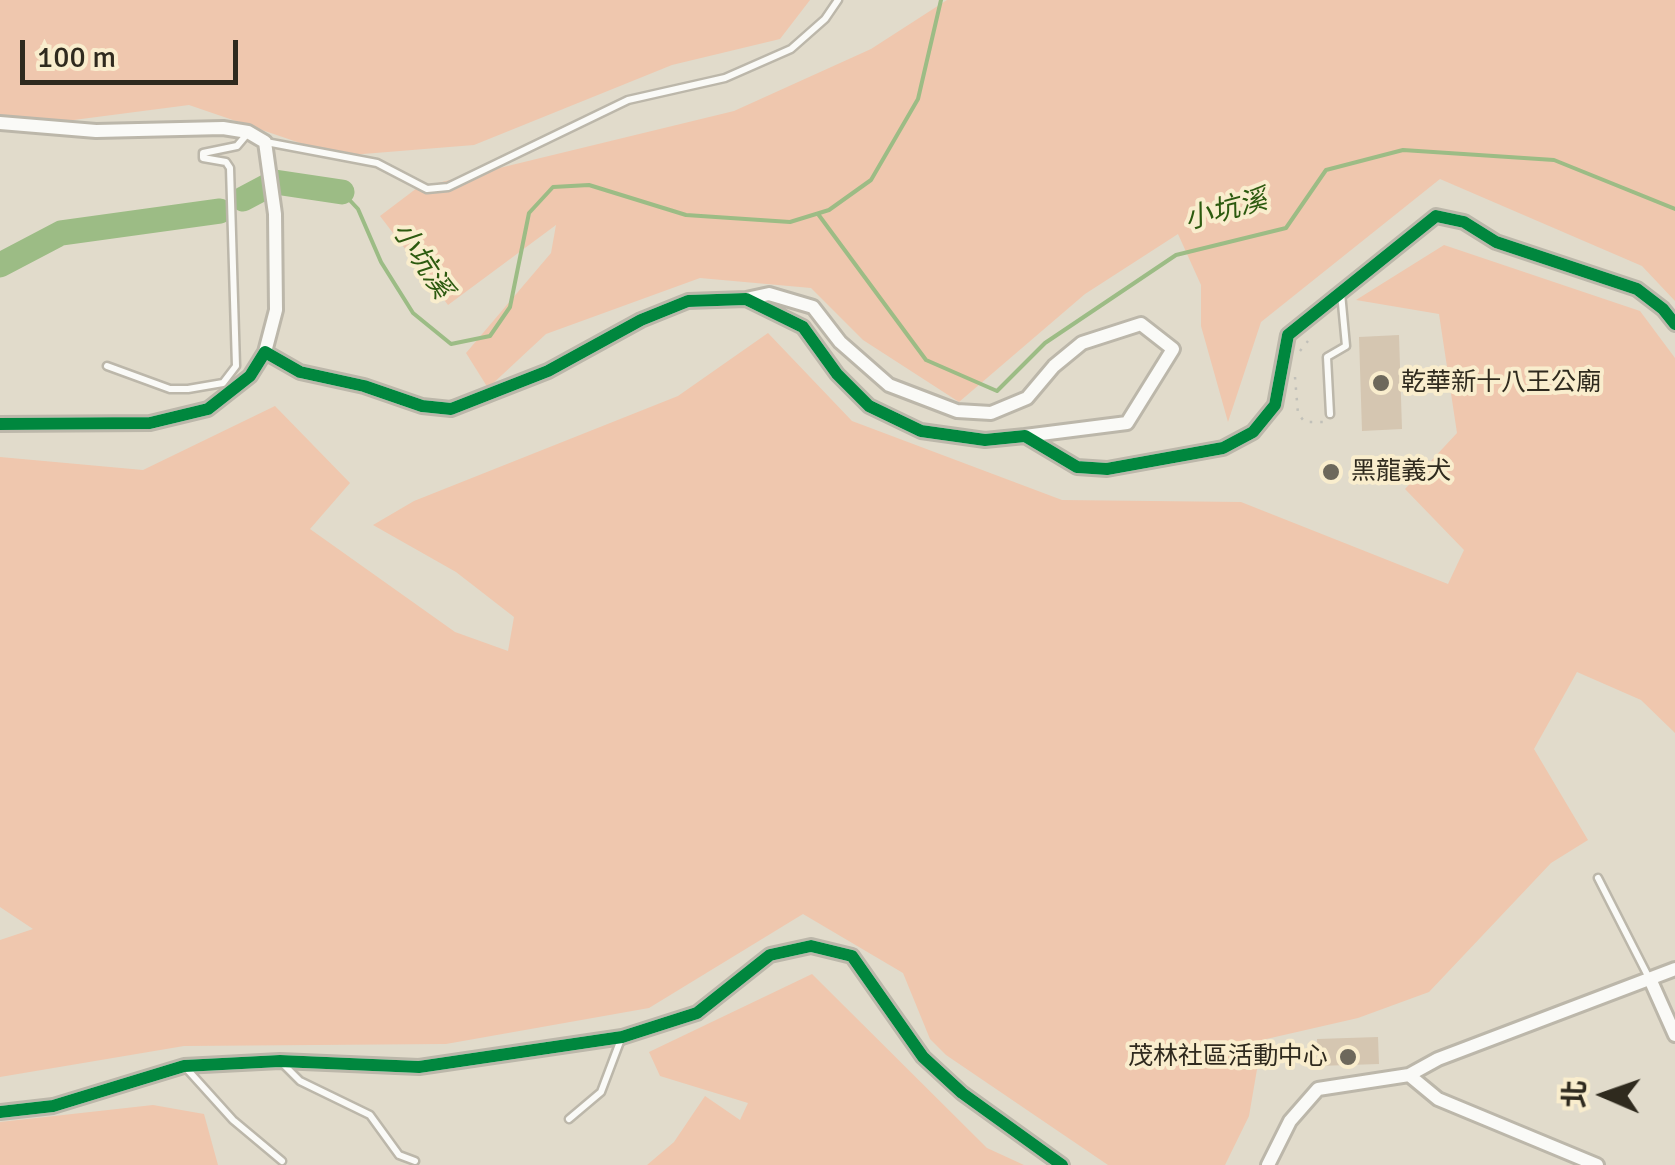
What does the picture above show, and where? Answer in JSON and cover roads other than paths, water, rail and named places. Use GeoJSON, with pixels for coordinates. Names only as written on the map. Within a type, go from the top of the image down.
{"type":"FeatureCollection","features":[{"type":"Feature","properties":{"kind":"street"},"geometry":{"type":"LineString","coordinates":[[0,123],[96,131],[223,128],[248,132],[265,142],[275,214],[276,310],[265,352],[250,376],[226,388],[208,409],[150,423],[0,424]]}},
{"type":"Feature","properties":{"kind":"street"},"geometry":{"type":"LineString","coordinates":[[1026,436],[1077,467],[1107,468],[1222,448],[1253,432],[1274,405],[1288,335],[1436,216],[1464,222],[1496,242],[1637,290],[1664,309],[1675,324]]}},
{"type":"Feature","properties":{"kind":"street"},"geometry":{"type":"LineString","coordinates":[[265,352],[300,372],[364,386],[422,406],[451,409],[532,378],[640,320],[688,301],[769,294],[813,308],[840,342],[889,385],[957,412],[990,413],[1027,398],[1054,366],[1082,343],[1141,324],[1174,349],[1127,423],[985,440],[921,431],[868,406],[837,374],[804,327],[746,298]]}},
{"type":"Feature","properties":{"kind":"street"},"geometry":{"type":"LineString","coordinates":[[0,1112],[53,1106],[184,1066],[280,1061],[419,1067],[622,1037],[697,1013],[770,954],[812,946],[852,956],[924,1057],[962,1093],[1062,1165]]}},
{"type":"Feature","properties":{"kind":"street"},"geometry":{"type":"LineString","coordinates":[[1268,1165],[1290,1121],[1318,1088],[1409,1076],[1438,1059],[1675,969]]}},
{"type":"Feature","properties":{"kind":"street"},"geometry":{"type":"LineString","coordinates":[[1650,979],[1675,1034]]}},
{"type":"Feature","properties":{"kind":"street"},"geometry":{"type":"LineString","coordinates":[[1409,1076],[1438,1099],[1597,1165]]}},
{"type":"Feature","properties":{"kind":"lane"},"geometry":{"type":"LineString","coordinates":[[265,142],[377,163],[427,189],[448,187],[628,100],[725,78],[790,49],[825,19],[838,0]]}},
{"type":"Feature","properties":{"kind":"lane"},"geometry":{"type":"LineString","coordinates":[[107,366],[170,389],[226,388],[236,366],[230,168],[226,162],[203,158],[203,152],[237,146],[248,132]]}},
{"type":"Feature","properties":{"kind":"lane"},"geometry":{"type":"LineString","coordinates":[[1329,418],[1327,356],[1346,346],[1341,291]]}},
{"type":"Feature","properties":{"kind":"lane"},"geometry":{"type":"LineString","coordinates":[[1598,878],[1650,979]]}},
{"type":"Feature","properties":{"kind":"lane"},"geometry":{"type":"LineString","coordinates":[[569,1119],[601,1092],[622,1037]]}},
{"type":"Feature","properties":{"kind":"lane"},"geometry":{"type":"LineString","coordinates":[[280,1061],[300,1081],[370,1115],[399,1155],[414,1161]]}},
{"type":"Feature","properties":{"kind":"lane"},"geometry":{"type":"LineString","coordinates":[[184,1066],[233,1120],[282,1161]]}},
{"type":"Feature","properties":{"kind":"waterway","name":"小坑溪"},"geometry":{"type":"LineString","coordinates":[[342,192],[358,209],[381,262],[413,313],[451,344],[490,336],[510,307],[529,213],[553,187],[589,185],[686,215],[790,222],[829,210],[871,180],[918,99],[941,0]]}},
{"type":"Feature","properties":{"kind":"waterway","name":"小坑溪"},"geometry":{"type":"LineString","coordinates":[[818,214],[926,360],[997,391],[1045,343],[1176,255],[1286,228],[1326,170],[1403,150],[1554,160],[1675,209]]}},
{"type":"Feature","properties":{"kind":"waterway","name":"小坑溪"},"geometry":{"type":"LineString","coordinates":[[243,199],[275,182],[342,192]]}},
{"type":"Feature","properties":{"kind":"waterway","name":"小坑溪"},"geometry":{"type":"LineString","coordinates":[[0,265],[61,233],[220,211]]}},
{"type":"Feature","properties":{"kind":"place","name":"乾華新十八王公廟"},"geometry":{"type":"Point","coordinates":[1381,383]}},
{"type":"Feature","properties":{"kind":"place","name":"黑龍義犬"},"geometry":{"type":"Point","coordinates":[1331,472]}},
{"type":"Feature","properties":{"kind":"place","name":"茂林社區活動中心"},"geometry":{"type":"Point","coordinates":[1348,1057]}}]}
